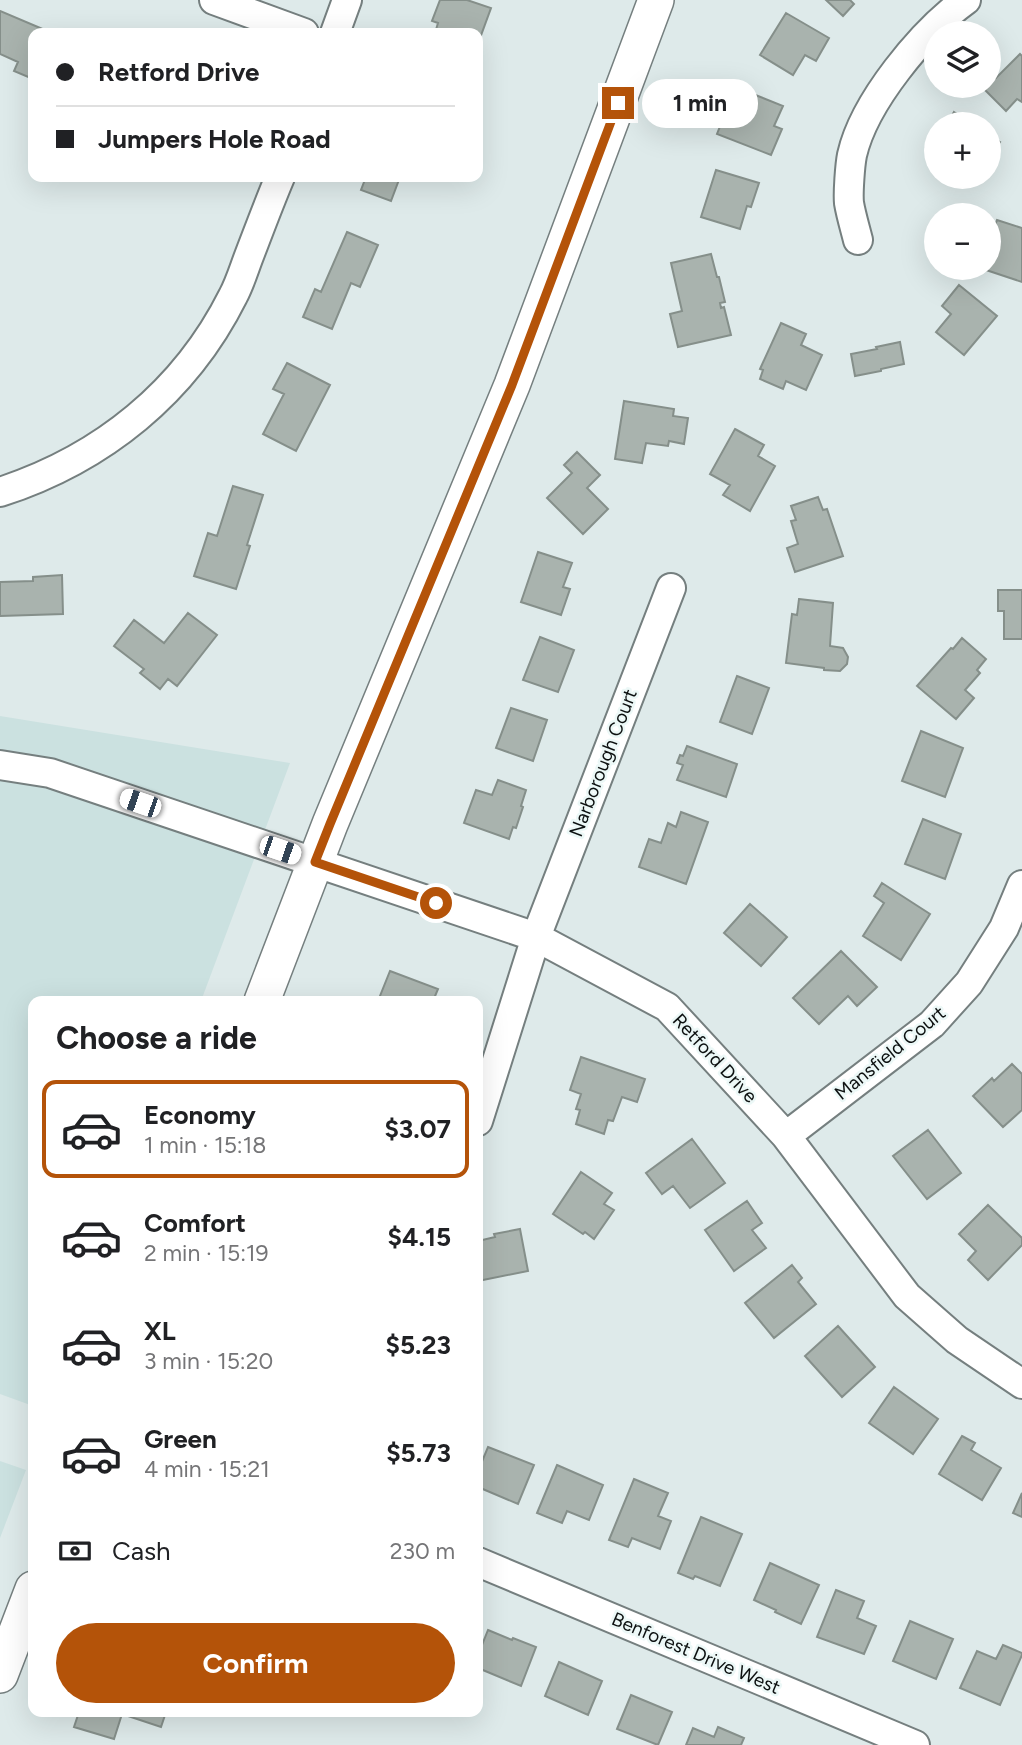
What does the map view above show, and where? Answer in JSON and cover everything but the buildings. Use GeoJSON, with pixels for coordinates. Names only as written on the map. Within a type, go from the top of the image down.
{"type":"FeatureCollection","features":[{"type":"Feature","properties":{"kind":"main road"},"geometry":{"type":"LineString","coordinates":[[263,996],[330,824],[512,385],[656,0]]}},
{"type":"Feature","properties":{"kind":"main road"},"geometry":{"type":"LineString","coordinates":[[0,1675],[28,1602]]}},
{"type":"Feature","properties":{"kind":"street"},"geometry":{"type":"LineString","coordinates":[[214,0],[290,28]]}},
{"type":"Feature","properties":{"kind":"street"},"geometry":{"type":"LineString","coordinates":[[337,28],[346,0]]}},
{"type":"Feature","properties":{"kind":"street"},"geometry":{"type":"LineString","coordinates":[[858,240],[849,202],[852,155],[861,129],[882,90],[906,57],[932,29],[966,0]]}},
{"type":"Feature","properties":{"kind":"street"},"geometry":{"type":"LineString","coordinates":[[0,492],[56,471],[99,446],[138,418],[177,380],[205,345],[234,294],[277,182]]}},
{"type":"Feature","properties":{"kind":"street","name":"Narborough Court"},"geometry":{"type":"LineString","coordinates":[[483,1105],[536,937],[671,588]]}},
{"type":"Feature","properties":{"kind":"street","name":"Retford Drive"},"geometry":{"type":"LineString","coordinates":[[0,765],[50,773],[536,937],[667,1007],[786,1136],[907,1296],[957,1340],[1022,1384]]}},
{"type":"Feature","properties":{"kind":"street","name":"Mansfield Court"},"geometry":{"type":"LineString","coordinates":[[786,1136],[932,1024],[969,983],[1004,928],[1022,885]]}},
{"type":"Feature","properties":{"kind":"street","name":"Benforest Drive West"},"geometry":{"type":"LineString","coordinates":[[483,1564],[915,1745]]}},
{"type":"Feature","properties":{"kind":"shaded area"},"geometry":{"type":"Polygon","coordinates":[[[0,716],[290,763],[203,996],[28,996],[28,1404],[0,1394],[0,716]]]}},
{"type":"Feature","properties":{"kind":"shaded area"},"geometry":{"type":"Polygon","coordinates":[[[0,1461],[26,1470],[0,1538],[0,1461]]]}},
{"type":"Feature","properties":{"kind":"route"},"geometry":{"type":"LineString","coordinates":[[436,903],[315,862],[512,385],[618,103]]}}]}
